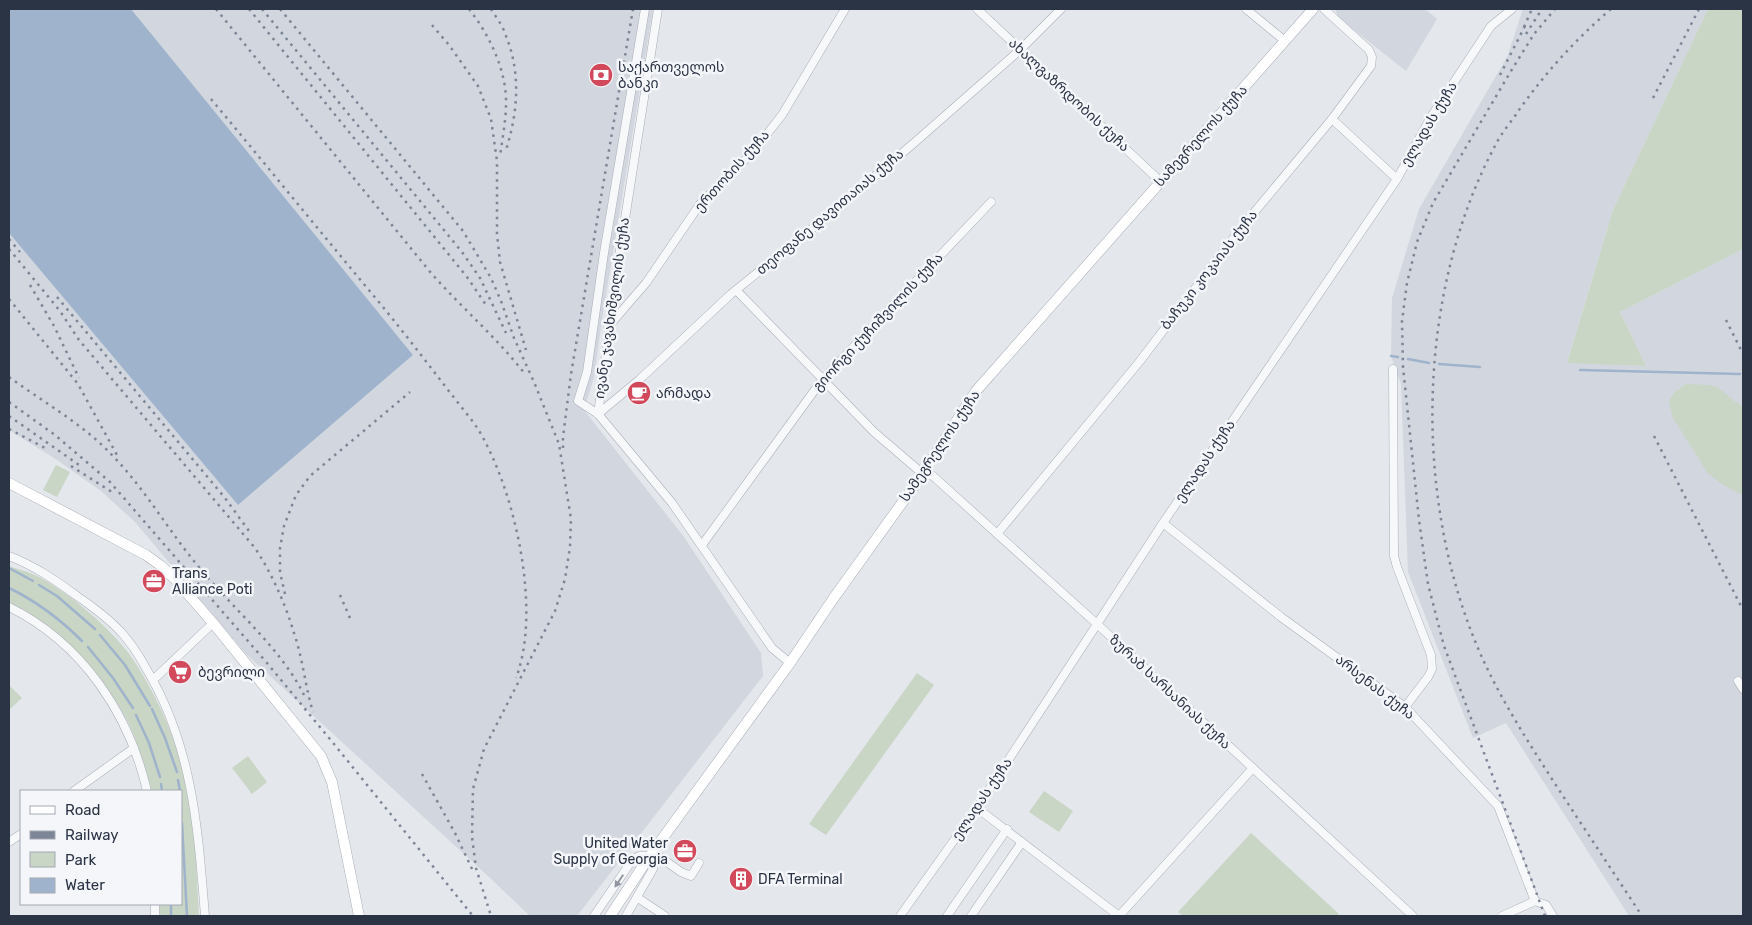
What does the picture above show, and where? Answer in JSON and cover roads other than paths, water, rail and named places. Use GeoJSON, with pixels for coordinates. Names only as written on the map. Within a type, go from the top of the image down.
{"type":"FeatureCollection","features":[{"type":"Feature","properties":{"kind":"main road","name":"სამეგრელოს ქუჩა"},"geometry":{"type":"LineString","coordinates":[[610,916],[651,854],[790,663],[832,599],[923,474],[976,391],[1313,9]]}},
{"type":"Feature","properties":{"kind":"main road"},"geometry":{"type":"LineString","coordinates":[[9,484],[146,555],[174,578],[321,756],[332,782],[358,916]]}},
{"type":"Feature","properties":{"kind":"street"},"geometry":{"type":"LineString","coordinates":[[598,414],[578,401],[587,372],[604,253],[645,9]]}},
{"type":"Feature","properties":{"kind":"street","name":"ივანე ჯავახიშვილის ქუჩა"},"geometry":{"type":"LineString","coordinates":[[658,9],[608,327],[598,414],[672,503],[772,648],[790,663]]}},
{"type":"Feature","properties":{"kind":"street","name":"ერთობის ქუჩა"},"geometry":{"type":"LineString","coordinates":[[608,327],[646,283],[700,204],[752,153],[782,116],[845,9]]}},
{"type":"Feature","properties":{"kind":"street","name":"ახალგაზრდობის ქუჩა"},"geometry":{"type":"LineString","coordinates":[[977,9],[1160,182]]}},
{"type":"Feature","properties":{"kind":"street","name":"თეოფანე დავითაიას ქუჩა"},"geometry":{"type":"LineString","coordinates":[[598,414],[639,380],[736,290],[830,214],[1020,50],[1061,9]]}},
{"type":"Feature","properties":{"kind":"street"},"geometry":{"type":"LineString","coordinates":[[1246,9],[1285,42]]}},
{"type":"Feature","properties":{"kind":"street","name":"ბაჩუკი კოკაიას ქუჩა"},"geometry":{"type":"LineString","coordinates":[[997,534],[1140,361],[1242,227],[1332,118],[1371,66],[1372,57],[1369,50],[1324,9]]}},
{"type":"Feature","properties":{"kind":"street","name":"ელადას ქუჩა"},"geometry":{"type":"LineString","coordinates":[[900,916],[977,808],[1163,523],[1397,179],[1431,117],[1491,26],[1512,9]]}},
{"type":"Feature","properties":{"kind":"street"},"geometry":{"type":"LineString","coordinates":[[1332,118],[1397,179]]}},
{"type":"Feature","properties":{"kind":"street","name":"გიორგი ქუჩიშვილის ქუჩა"},"geometry":{"type":"LineString","coordinates":[[702,545],[822,380],[991,202]]}},
{"type":"Feature","properties":{"kind":"street","name":"ზურაბ სარსანიას ქუჩა"},"geometry":{"type":"LineString","coordinates":[[736,290],[874,432],[923,474],[933,476],[1412,916]]}},
{"type":"Feature","properties":{"kind":"street"},"geometry":{"type":"LineString","coordinates":[[1393,368],[1394,556],[1431,655],[1432,669],[1405,706]]}},
{"type":"Feature","properties":{"kind":"street","name":"არსენას ქუჩა"},"geometry":{"type":"LineString","coordinates":[[1163,523],[1281,617],[1405,706],[1498,806],[1536,901],[1546,906],[1553,916]]}},
{"type":"Feature","properties":{"kind":"street"},"geometry":{"type":"LineString","coordinates":[[9,556],[47,574],[98,611],[122,633],[153,680],[165,705],[182,750],[188,774],[195,808],[205,916]]}},
{"type":"Feature","properties":{"kind":"street"},"geometry":{"type":"LineString","coordinates":[[9,607],[25,615],[75,653],[109,697],[121,718],[141,765],[147,790]]}},
{"type":"Feature","properties":{"kind":"street"},"geometry":{"type":"LineString","coordinates":[[153,680],[213,623]]}},
{"type":"Feature","properties":{"kind":"street"},"geometry":{"type":"LineString","coordinates":[[1738,681],[1743,689]]}},
{"type":"Feature","properties":{"kind":"street"},"geometry":{"type":"LineString","coordinates":[[75,790],[134,748]]}},
{"type":"Feature","properties":{"kind":"street"},"geometry":{"type":"LineString","coordinates":[[977,808],[1119,916],[1253,768]]}},
{"type":"Feature","properties":{"kind":"street"},"geometry":{"type":"LineString","coordinates":[[946,916],[1007,829]]}},
{"type":"Feature","properties":{"kind":"street"},"geometry":{"type":"LineString","coordinates":[[9,842],[20,835]]}},
{"type":"Feature","properties":{"kind":"street"},"geometry":{"type":"LineString","coordinates":[[971,916],[1022,842]]}},
{"type":"Feature","properties":{"kind":"street"},"geometry":{"type":"LineString","coordinates":[[626,916],[653,870],[651,854]]}},
{"type":"Feature","properties":{"kind":"street"},"geometry":{"type":"LineString","coordinates":[[594,916],[633,859],[651,854],[690,876],[699,863]]}},
{"type":"Feature","properties":{"kind":"street"},"geometry":{"type":"LineString","coordinates":[[638,898],[665,916]]}},
{"type":"Feature","properties":{"kind":"street"},"geometry":{"type":"LineString","coordinates":[[1502,916],[1536,901]]}},
{"type":"Feature","properties":{"kind":"water"},"geometry":{"type":"Polygon","coordinates":[[[9,9],[131,9],[413,355],[238,505],[9,233],[9,9]]]}},
{"type":"Feature","properties":{"kind":"waterway"},"geometry":{"type":"LineString","coordinates":[[1391,356],[1398,357]]}},
{"type":"Feature","properties":{"kind":"waterway"},"geometry":{"type":"LineString","coordinates":[[1408,359],[1429,363]]}},
{"type":"Feature","properties":{"kind":"waterway"},"geometry":{"type":"LineString","coordinates":[[1439,364],[1480,367]]}},
{"type":"Feature","properties":{"kind":"waterway"},"geometry":{"type":"LineString","coordinates":[[1580,370],[1740,374]]}},
{"type":"Feature","properties":{"kind":"waterway"},"geometry":{"type":"LineString","coordinates":[[9,568],[33,581]]}},
{"type":"Feature","properties":{"kind":"waterway"},"geometry":{"type":"LineString","coordinates":[[39,585],[57,596],[95,629]]}},
{"type":"Feature","properties":{"kind":"waterway"},"geometry":{"type":"LineString","coordinates":[[9,588],[48,612],[82,641]]}},
{"type":"Feature","properties":{"kind":"waterway"},"geometry":{"type":"LineString","coordinates":[[100,635],[125,665],[150,706]]}},
{"type":"Feature","properties":{"kind":"waterway"},"geometry":{"type":"LineString","coordinates":[[88,647],[113,678],[133,708]]}},
{"type":"Feature","properties":{"kind":"waterway"},"geometry":{"type":"LineString","coordinates":[[152,709],[177,772]]}},
{"type":"Feature","properties":{"kind":"waterway"},"geometry":{"type":"LineString","coordinates":[[136,715],[149,743],[160,777]]}},
{"type":"Feature","properties":{"kind":"waterway"},"geometry":{"type":"LineString","coordinates":[[178,780],[180,790]]}},
{"type":"Feature","properties":{"kind":"waterway"},"geometry":{"type":"LineString","coordinates":[[161,784],[162,790]]}},
{"type":"Feature","properties":{"kind":"waterway"},"geometry":{"type":"LineString","coordinates":[[182,823],[187,916]]}},
{"type":"Feature","properties":{"kind":"waterway"},"geometry":{"type":"LineString","coordinates":[[171,905],[171,916]]}},
{"type":"Feature","properties":{"kind":"railway"},"geometry":{"type":"LineString","coordinates":[[216,9],[431,273],[503,348],[525,374]]}},
{"type":"Feature","properties":{"kind":"railway"},"geometry":{"type":"LineString","coordinates":[[249,9],[467,277],[486,305]]}},
{"type":"Feature","properties":{"kind":"railway"},"geometry":{"type":"LineString","coordinates":[[262,9],[462,252],[480,278],[506,333]]}},
{"type":"Feature","properties":{"kind":"railway"},"geometry":{"type":"LineString","coordinates":[[280,9],[463,231],[491,278],[559,444],[571,519],[570,547],[565,579],[555,611],[484,749],[473,789],[472,837],[476,868],[491,916]]}},
{"type":"Feature","properties":{"kind":"railway"},"geometry":{"type":"LineString","coordinates":[[469,9],[490,41],[500,66],[506,91],[505,124],[500,157]]}},
{"type":"Feature","properties":{"kind":"railway"},"geometry":{"type":"LineString","coordinates":[[491,9],[505,32],[511,50],[516,78],[515,107],[506,150]]}},
{"type":"Feature","properties":{"kind":"railway"},"geometry":{"type":"LineString","coordinates":[[563,448],[571,374],[633,9]]}},
{"type":"Feature","properties":{"kind":"railway"},"geometry":{"type":"LineString","coordinates":[[1524,27],[1532,9]]}},
{"type":"Feature","properties":{"kind":"railway"},"geometry":{"type":"LineString","coordinates":[[1526,34],[1542,9]]}},
{"type":"Feature","properties":{"kind":"railway"},"geometry":{"type":"LineString","coordinates":[[1545,916],[1444,646],[1428,584],[1419,520],[1403,367],[1402,321],[1407,283],[1417,242],[1433,203],[1534,34],[1555,9]]}},
{"type":"Feature","properties":{"kind":"railway"},"geometry":{"type":"LineString","coordinates":[[1611,9],[1562,56],[1540,82],[1496,144],[1469,204],[1449,268],[1437,335],[1432,404],[1435,472],[1445,540],[1462,605],[1486,666],[1531,746],[1642,916]]}},
{"type":"Feature","properties":{"kind":"railway"},"geometry":{"type":"LineString","coordinates":[[1653,98],[1699,9]]}},
{"type":"Feature","properties":{"kind":"railway"},"geometry":{"type":"LineString","coordinates":[[1500,75],[1526,24]]}},
{"type":"Feature","properties":{"kind":"railway"},"geometry":{"type":"LineString","coordinates":[[432,25],[449,45],[478,86],[491,119],[497,161],[497,234],[500,262],[526,350]]}},
{"type":"Feature","properties":{"kind":"railway"},"geometry":{"type":"LineString","coordinates":[[211,99],[387,312],[478,429],[503,484],[521,551],[526,619],[523,650],[516,678]]}},
{"type":"Feature","properties":{"kind":"railway"},"geometry":{"type":"LineString","coordinates":[[9,239],[20,252]]}},
{"type":"Feature","properties":{"kind":"railway"},"geometry":{"type":"LineString","coordinates":[[9,249],[60,311],[79,340],[255,548],[272,578],[290,622],[300,653],[313,712]]}},
{"type":"Feature","properties":{"kind":"railway"},"geometry":{"type":"LineString","coordinates":[[30,285],[54,326],[79,378]]}},
{"type":"Feature","properties":{"kind":"railway"},"geometry":{"type":"LineString","coordinates":[[57,297],[225,498],[249,531]]}},
{"type":"Feature","properties":{"kind":"railway"},"geometry":{"type":"LineString","coordinates":[[9,299],[78,384],[117,455]]}},
{"type":"Feature","properties":{"kind":"railway"},"geometry":{"type":"LineString","coordinates":[[1726,320],[1743,354]]}},
{"type":"Feature","properties":{"kind":"railway"},"geometry":{"type":"LineString","coordinates":[[9,377],[76,423],[112,455],[146,496],[198,566],[269,644],[304,695]]}},
{"type":"Feature","properties":{"kind":"railway"},"geometry":{"type":"LineString","coordinates":[[285,594],[280,572],[280,548],[284,526],[296,495],[310,476],[410,392]]}},
{"type":"Feature","properties":{"kind":"railway"},"geometry":{"type":"LineString","coordinates":[[9,402],[55,435],[110,482],[267,663],[473,916]]}},
{"type":"Feature","properties":{"kind":"railway"},"geometry":{"type":"LineString","coordinates":[[9,416],[82,467]]}},
{"type":"Feature","properties":{"kind":"railway"},"geometry":{"type":"LineString","coordinates":[[9,429],[45,448]]}},
{"type":"Feature","properties":{"kind":"railway"},"geometry":{"type":"LineString","coordinates":[[1654,436],[1743,610]]}},
{"type":"Feature","properties":{"kind":"railway"},"geometry":{"type":"LineString","coordinates":[[71,466],[115,494]]}},
{"type":"Feature","properties":{"kind":"railway"},"geometry":{"type":"LineString","coordinates":[[340,595],[350,618]]}},
{"type":"Feature","properties":{"kind":"railway"},"geometry":{"type":"LineString","coordinates":[[422,774],[455,833],[473,871]]}},
{"type":"Feature","properties":{"kind":"place","name":"საქართველოს ბანკი"},"geometry":{"type":"Point","coordinates":[601,75]}},
{"type":"Feature","properties":{"kind":"place","name":"არმადა"},"geometry":{"type":"Point","coordinates":[639,393]}},
{"type":"Feature","properties":{"kind":"place","name":"Trans Alliance Poti"},"geometry":{"type":"Point","coordinates":[154,581]}},
{"type":"Feature","properties":{"kind":"place","name":"ბევრილი"},"geometry":{"type":"Point","coordinates":[180,672]}},
{"type":"Feature","properties":{"kind":"place","name":"United Water Supply of Georgia"},"geometry":{"type":"Point","coordinates":[685,851]}},
{"type":"Feature","properties":{"kind":"place","name":"DFA Terminal"},"geometry":{"type":"Point","coordinates":[741,879]}}]}
